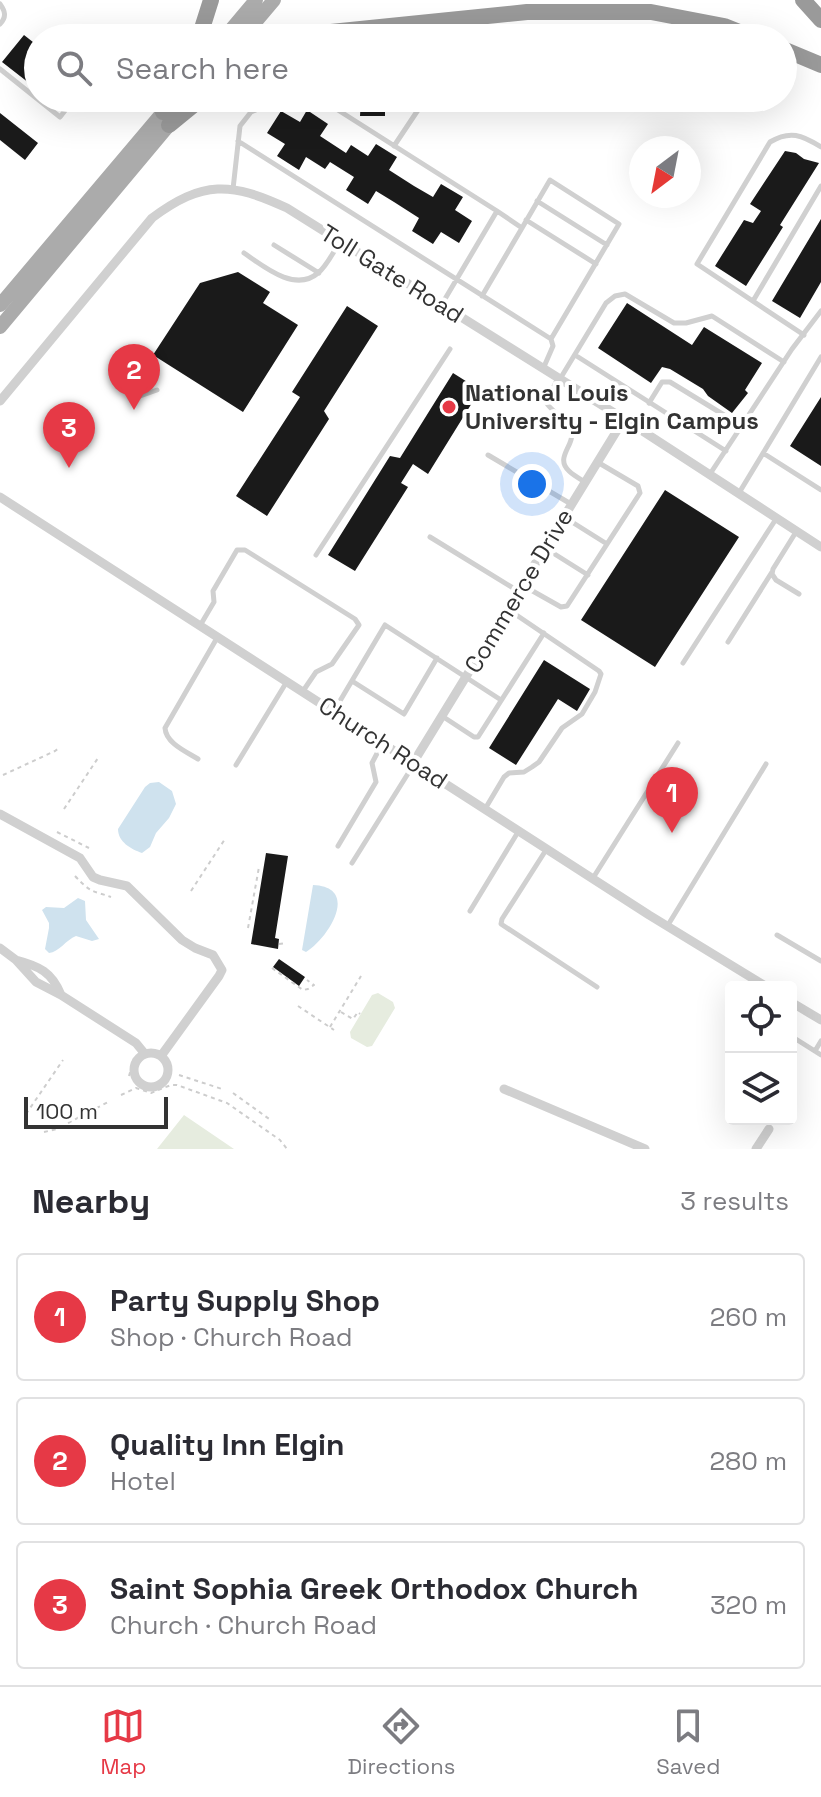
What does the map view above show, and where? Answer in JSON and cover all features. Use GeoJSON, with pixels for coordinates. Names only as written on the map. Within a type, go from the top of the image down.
{"type":"FeatureCollection","features":[{"type":"Feature","properties":{"kind":"highway"},"geometry":{"type":"LineString","coordinates":[[203,24],[211,0]]}},
{"type":"Feature","properties":{"kind":"highway"},"geometry":{"type":"LineString","coordinates":[[803,0],[821,20]]}},
{"type":"Feature","properties":{"kind":"highway"},"geometry":{"type":"LineString","coordinates":[[409,24],[527,12],[651,12],[714,24]]}},
{"type":"Feature","properties":{"kind":"highway"},"geometry":{"type":"LineString","coordinates":[[797,55],[821,65]]}},
{"type":"Feature","properties":{"kind":"main road"},"geometry":{"type":"LineString","coordinates":[[236,24],[256,0]]}},
{"type":"Feature","properties":{"kind":"main road"},"geometry":{"type":"LineString","coordinates":[[254,24],[274,0]]}},
{"type":"Feature","properties":{"kind":"main road"},"geometry":{"type":"LineString","coordinates":[[0,305],[166,112]]}},
{"type":"Feature","properties":{"kind":"main road"},"geometry":{"type":"LineString","coordinates":[[0,327],[166,112]]}},
{"type":"Feature","properties":{"kind":"street","name":"Toll Gate Road"},"geometry":{"type":"LineString","coordinates":[[0,401],[152,218],[171,203],[192,193],[218,189],[244,190],[287,208],[624,419],[796,532],[820,544]]}},
{"type":"Feature","properties":{"kind":"street","name":"Commerce Drive"},"geometry":{"type":"LineString","coordinates":[[414,763],[624,419]]}},
{"type":"Feature","properties":{"kind":"street","name":"Church Road"},"geometry":{"type":"LineString","coordinates":[[0,497],[546,849],[757,981]]}},
{"type":"Feature","properties":{"kind":"street"},"geometry":{"type":"LineString","coordinates":[[0,814],[80,858],[93,877],[127,886],[182,940],[213,955],[222,970],[219,976],[161,1056]]}},
{"type":"Feature","properties":{"kind":"street"},"geometry":{"type":"LineString","coordinates":[[0,948],[16,960],[42,969],[52,978],[61,995],[136,1043],[140,1053],[135,1072],[140,1082],[150,1086],[161,1084],[168,1075],[167,1064],[156,1053],[140,1053]]}},
{"type":"Feature","properties":{"kind":"street"},"geometry":{"type":"LineString","coordinates":[[797,1006],[821,1020]]}},
{"type":"Feature","properties":{"kind":"street"},"geometry":{"type":"LineString","coordinates":[[504,1089],[645,1149]]}},
{"type":"Feature","properties":{"kind":"street"},"geometry":{"type":"LineString","coordinates":[[756,1149],[769,1129]]}},
{"type":"Feature","properties":{"kind":"lane"},"geometry":{"type":"LineString","coordinates":[[0,4],[5,12],[4,21],[0,24]]}},
{"type":"Feature","properties":{"kind":"lane"},"geometry":{"type":"LineString","coordinates":[[0,69],[24,88]]}},
{"type":"Feature","properties":{"kind":"lane"},"geometry":{"type":"LineString","coordinates":[[232,190],[240,126],[251,112]]}},
{"type":"Feature","properties":{"kind":"lane"},"geometry":{"type":"LineString","coordinates":[[341,112],[522,228]]}},
{"type":"Feature","properties":{"kind":"lane"},"geometry":{"type":"LineString","coordinates":[[394,146],[417,112]]}},
{"type":"Feature","properties":{"kind":"lane"},"geometry":{"type":"LineString","coordinates":[[804,335],[697,264],[770,142],[780,136],[796,134],[821,147]]}},
{"type":"Feature","properties":{"kind":"lane"},"geometry":{"type":"LineString","coordinates":[[238,141],[551,339],[553,346],[543,369]]}},
{"type":"Feature","properties":{"kind":"lane"},"geometry":{"type":"LineString","coordinates":[[482,296],[550,180],[619,224],[551,339]]}},
{"type":"Feature","properties":{"kind":"lane"},"geometry":{"type":"LineString","coordinates":[[753,301],[821,186]]}},
{"type":"Feature","properties":{"kind":"lane"},"geometry":{"type":"LineString","coordinates":[[537,201],[607,245]]}},
{"type":"Feature","properties":{"kind":"lane"},"geometry":{"type":"LineString","coordinates":[[442,305],[497,211]]}},
{"type":"Feature","properties":{"kind":"lane"},"geometry":{"type":"LineString","coordinates":[[526,220],[596,264]]}},
{"type":"Feature","properties":{"kind":"lane"},"geometry":{"type":"LineString","coordinates":[[244,253],[285,278],[307,279],[319,273],[340,242]]}},
{"type":"Feature","properties":{"kind":"lane"},"geometry":{"type":"LineString","coordinates":[[274,245],[319,273]]}},
{"type":"Feature","properties":{"kind":"lane"},"geometry":{"type":"LineString","coordinates":[[586,483],[564,465],[563,457],[572,439],[571,430],[546,402],[606,303],[615,296],[625,294],[674,323],[712,316],[784,362]]}},
{"type":"Feature","properties":{"kind":"lane"},"geometry":{"type":"LineString","coordinates":[[710,474],[821,311]]}},
{"type":"Feature","properties":{"kind":"lane"},"geometry":{"type":"LineString","coordinates":[[316,555],[450,349]]}},
{"type":"Feature","properties":{"kind":"lane"},"geometry":{"type":"LineString","coordinates":[[575,355],[726,451]]}},
{"type":"Feature","properties":{"kind":"lane"},"geometry":{"type":"LineString","coordinates":[[738,494],[821,357]]}},
{"type":"Feature","properties":{"kind":"lane"},"geometry":{"type":"LineString","coordinates":[[124,370],[129,389],[140,396],[157,390]]}},
{"type":"Feature","properties":{"kind":"lane"},"geometry":{"type":"LineString","coordinates":[[649,403],[662,382],[670,382],[742,426]]}},
{"type":"Feature","properties":{"kind":"lane"},"geometry":{"type":"LineString","coordinates":[[763,453],[821,490]]}},
{"type":"Feature","properties":{"kind":"lane"},"geometry":{"type":"LineString","coordinates":[[488,455],[572,505]]}},
{"type":"Feature","properties":{"kind":"lane"},"geometry":{"type":"LineString","coordinates":[[430,537],[521,588],[561,607],[567,606],[640,493],[638,486],[598,462]]}},
{"type":"Feature","properties":{"kind":"lane"},"geometry":{"type":"LineString","coordinates":[[564,517],[607,544]]}},
{"type":"Feature","properties":{"kind":"lane"},"geometry":{"type":"LineString","coordinates":[[683,663],[776,519]]}},
{"type":"Feature","properties":{"kind":"lane"},"geometry":{"type":"LineString","coordinates":[[728,642],[796,532]]}},
{"type":"Feature","properties":{"kind":"lane"},"geometry":{"type":"LineString","coordinates":[[545,548],[588,575]]}},
{"type":"Feature","properties":{"kind":"lane"},"geometry":{"type":"LineString","coordinates":[[200,626],[214,602],[213,591],[237,550],[245,550],[355,619],[359,625],[332,664],[316,672],[302,692]]}},
{"type":"Feature","properties":{"kind":"lane"},"geometry":{"type":"LineString","coordinates":[[772,572],[776,580],[799,594]]}},
{"type":"Feature","properties":{"kind":"lane"},"geometry":{"type":"LineString","coordinates":[[485,809],[504,777],[509,773],[524,772],[539,762],[562,728],[582,714],[601,679],[599,671],[508,609]]}},
{"type":"Feature","properties":{"kind":"lane"},"geometry":{"type":"LineString","coordinates":[[334,712],[385,625],[501,700]]}},
{"type":"Feature","properties":{"kind":"lane"},"geometry":{"type":"LineString","coordinates":[[442,716],[478,737],[544,633]]}},
{"type":"Feature","properties":{"kind":"lane"},"geometry":{"type":"LineString","coordinates":[[198,759],[168,739],[165,728],[217,637]]}},
{"type":"Feature","properties":{"kind":"lane"},"geometry":{"type":"LineString","coordinates":[[352,681],[404,714],[437,658]]}},
{"type":"Feature","properties":{"kind":"lane"},"geometry":{"type":"LineString","coordinates":[[236,765],[287,682]]}},
{"type":"Feature","properties":{"kind":"lane"},"geometry":{"type":"LineString","coordinates":[[338,846],[376,782],[372,763],[383,743]]}},
{"type":"Feature","properties":{"kind":"lane"},"geometry":{"type":"LineString","coordinates":[[593,879],[678,743]]}},
{"type":"Feature","properties":{"kind":"lane"},"geometry":{"type":"LineString","coordinates":[[352,863],[414,763]]}},
{"type":"Feature","properties":{"kind":"lane"},"geometry":{"type":"LineString","coordinates":[[667,926],[766,764]]}},
{"type":"Feature","properties":{"kind":"lane"},"geometry":{"type":"LineString","coordinates":[[470,911],[519,831]]}},
{"type":"Feature","properties":{"kind":"lane"},"geometry":{"type":"LineString","coordinates":[[546,849],[501,924],[597,987]]}},
{"type":"Feature","properties":{"kind":"lane"},"geometry":{"type":"LineString","coordinates":[[777,935],[821,961]]}},
{"type":"Feature","properties":{"kind":"lane"},"geometry":{"type":"LineString","coordinates":[[797,1040],[818,1053],[821,1041]]}},
{"type":"Feature","properties":{"kind":"path"},"geometry":{"type":"LineString","coordinates":[[3,775],[59,748]]}},
{"type":"Feature","properties":{"kind":"path"},"geometry":{"type":"LineString","coordinates":[[64,809],[98,758]]}},
{"type":"Feature","properties":{"kind":"path"},"geometry":{"type":"LineString","coordinates":[[57,832],[89,848]]}},
{"type":"Feature","properties":{"kind":"path"},"geometry":{"type":"LineString","coordinates":[[191,891],[225,839]]}},
{"type":"Feature","properties":{"kind":"path"},"geometry":{"type":"LineString","coordinates":[[248,928],[259,867]]}},
{"type":"Feature","properties":{"kind":"path"},"geometry":{"type":"LineString","coordinates":[[75,876],[95,894],[111,897]]}},
{"type":"Feature","properties":{"kind":"path"},"geometry":{"type":"LineString","coordinates":[[279,942],[286,943]]}},
{"type":"Feature","properties":{"kind":"path"},"geometry":{"type":"LineString","coordinates":[[272,968],[303,990],[314,985],[307,980]]}},
{"type":"Feature","properties":{"kind":"path"},"geometry":{"type":"LineString","coordinates":[[330,1027],[361,976]]}},
{"type":"Feature","properties":{"kind":"path"},"geometry":{"type":"LineString","coordinates":[[298,1006],[334,1030]]}},
{"type":"Feature","properties":{"kind":"path"},"geometry":{"type":"LineString","coordinates":[[340,1011],[353,1019],[358,1012],[360,1014]]}},
{"type":"Feature","properties":{"kind":"path"},"geometry":{"type":"LineString","coordinates":[[129,1076],[140,1053]]}},
{"type":"Feature","properties":{"kind":"path"},"geometry":{"type":"LineString","coordinates":[[26,1114],[63,1060]]}},
{"type":"Feature","properties":{"kind":"path"},"geometry":{"type":"LineString","coordinates":[[179,1075],[222,1089]]}},
{"type":"Feature","properties":{"kind":"path"},"geometry":{"type":"LineString","coordinates":[[121,1095],[136,1088],[151,1093],[177,1085],[227,1103],[280,1140],[287,1149]]}},
{"type":"Feature","properties":{"kind":"path"},"geometry":{"type":"LineString","coordinates":[[233,1093],[272,1121]]}},
{"type":"Feature","properties":{"kind":"path"},"geometry":{"type":"LineString","coordinates":[[68,1123],[110,1101]]}},
{"type":"Feature","properties":{"kind":"path"},"geometry":{"type":"LineString","coordinates":[[44,1132],[57,1129]]}},
{"type":"Feature","properties":{"kind":"shaded area"},"geometry":{"type":"Polygon","coordinates":[[[378,993],[393,1002],[395,1008],[372,1046],[367,1047],[351,1038],[350,1032],[372,995],[378,993]]]}},
{"type":"Feature","properties":{"kind":"shaded area"},"geometry":{"type":"Polygon","coordinates":[[[184,1115],[234,1149],[157,1149],[184,1115]]]}},
{"type":"Feature","properties":{"kind":"water"},"geometry":{"type":"Polygon","coordinates":[[[159,782],[172,791],[176,804],[150,847],[142,853],[123,841],[118,829],[145,787],[159,782]]]}},
{"type":"Feature","properties":{"kind":"water"},"geometry":{"type":"Polygon","coordinates":[[[313,885],[327,888],[335,894],[338,904],[331,926],[306,952],[302,950],[313,885]]]}},
{"type":"Feature","properties":{"kind":"water"},"geometry":{"type":"Polygon","coordinates":[[[78,898],[85,901],[86,920],[99,939],[92,941],[76,936],[49,953],[45,949],[49,923],[42,910],[46,907],[64,908],[78,898]]]}},
{"type":"Feature","properties":{"kind":"building"},"geometry":{"type":"Polygon","coordinates":[[[24,35],[24,79],[2,62],[24,35]]]}},
{"type":"Feature","properties":{"kind":"building"},"geometry":{"type":"Polygon","coordinates":[[[280,112],[300,122],[306,112],[310,112],[328,124],[320,136],[346,153],[351,145],[368,156],[376,144],[397,157],[389,170],[414,186],[433,197],[441,184],[463,197],[455,210],[472,221],[459,243],[441,232],[433,244],[412,231],[419,218],[376,191],[368,204],[346,190],[354,177],[330,162],[325,169],[306,157],[299,170],[277,156],[285,144],[267,133],[280,112]]]}},
{"type":"Feature","properties":{"kind":"building"},"geometry":{"type":"Polygon","coordinates":[[[360,112],[385,112],[385,116],[360,116],[360,112]]]}},
{"type":"Feature","properties":{"kind":"building"},"geometry":{"type":"Polygon","coordinates":[[[0,113],[38,143],[25,160],[0,140],[0,113]]]}},
{"type":"Feature","properties":{"kind":"building"},"geometry":{"type":"Polygon","coordinates":[[[785,151],[819,163],[746,286],[715,266],[744,220],[753,223],[761,211],[750,204],[785,151]]]}},
{"type":"Feature","properties":{"kind":"building"},"geometry":{"type":"Polygon","coordinates":[[[821,219],[821,282],[800,318],[772,301],[821,219]]]}},
{"type":"Feature","properties":{"kind":"building"},"geometry":{"type":"Polygon","coordinates":[[[238,272],[270,292],[263,303],[298,325],[243,412],[153,355],[200,283],[238,272]]]}},
{"type":"Feature","properties":{"kind":"building"},"geometry":{"type":"Polygon","coordinates":[[[627,303],[692,345],[704,327],[762,363],[745,390],[748,393],[732,413],[703,389],[670,369],[662,367],[651,383],[598,348],[627,303]]]}},
{"type":"Feature","properties":{"kind":"building"},"geometry":{"type":"Polygon","coordinates":[[[347,306],[378,326],[324,411],[329,419],[267,516],[236,496],[300,397],[292,392],[347,306]]]}},
{"type":"Feature","properties":{"kind":"building"},"geometry":{"type":"Polygon","coordinates":[[[453,373],[480,390],[428,474],[413,464],[401,483],[408,487],[355,571],[328,555],[390,456],[400,458],[453,373]]]}},
{"type":"Feature","properties":{"kind":"building"},"geometry":{"type":"Polygon","coordinates":[[[821,397],[821,466],[790,446],[821,397]]]}},
{"type":"Feature","properties":{"kind":"building"},"geometry":{"type":"Polygon","coordinates":[[[665,490],[739,537],[655,667],[581,620],[665,490]]]}},
{"type":"Feature","properties":{"kind":"building"},"geometry":{"type":"Polygon","coordinates":[[[544,660],[590,689],[577,711],[558,699],[516,765],[489,748],[544,660]]]}},
{"type":"Feature","properties":{"kind":"building"},"geometry":{"type":"Polygon","coordinates":[[[266,853],[288,856],[275,938],[279,939],[278,949],[251,944],[266,853]]]}},
{"type":"Feature","properties":{"kind":"building"},"geometry":{"type":"Polygon","coordinates":[[[279,959],[305,977],[299,986],[273,967],[279,959]]]}},
{"type":"Feature","properties":{"kind":"place","name":"National Louis University - Elgin Campus"},"geometry":{"type":"Point","coordinates":[449,407]}},
{"type":"Feature","properties":{"kind":"place","name":"Quality Inn Elgin"},"geometry":{"type":"Point","coordinates":[134,410]}},
{"type":"Feature","properties":{"kind":"place","name":"Saint Sophia Greek Orthodox Church"},"geometry":{"type":"Point","coordinates":[69,468]}},
{"type":"Feature","properties":{"kind":"place","name":"Party Supply Shop"},"geometry":{"type":"Point","coordinates":[672,833]}}]}
